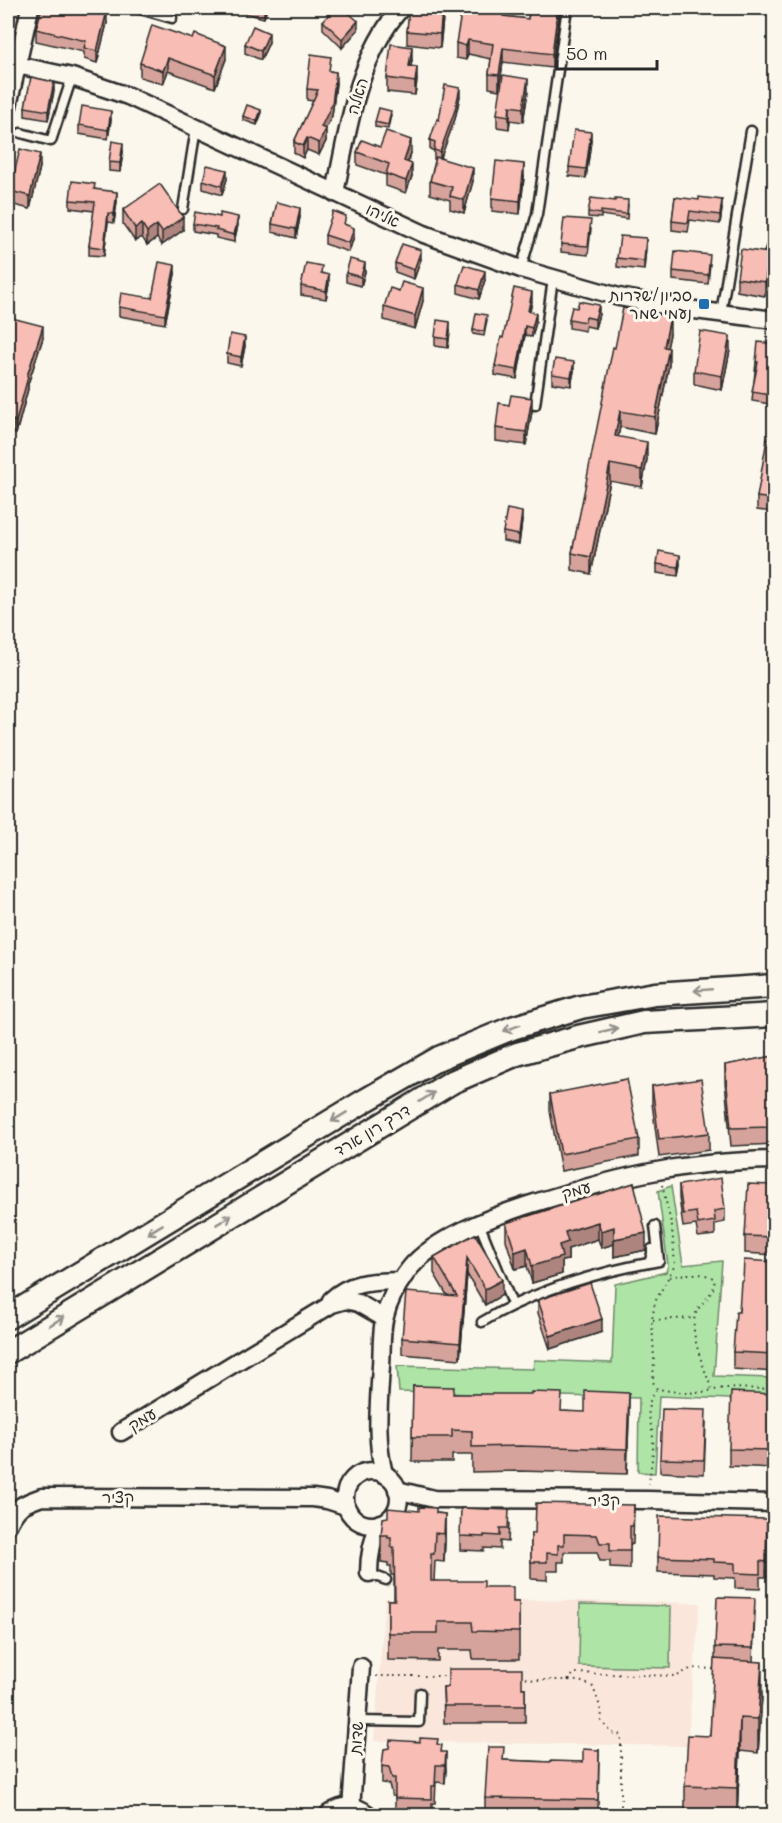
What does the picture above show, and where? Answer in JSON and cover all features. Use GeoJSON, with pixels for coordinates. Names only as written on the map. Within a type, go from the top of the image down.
{"type":"FeatureCollection","features":[{"type":"Feature","properties":{"kind":"main road","name":"דרך רון ארד"},"geometry":{"type":"LineString","coordinates":[[8,1317],[439,1058],[512,1028],[580,1007],[655,994],[770,985]]}},
{"type":"Feature","properties":{"kind":"main road","name":"דרך רון ארד"},"geometry":{"type":"LineString","coordinates":[[8,1352],[452,1082],[517,1054],[644,1022],[774,1016]]}},
{"type":"Feature","properties":{"kind":"street"},"geometry":{"type":"LineString","coordinates":[[8,106],[12,64],[30,8]]}},
{"type":"Feature","properties":{"kind":"street","name":"האלה"},"geometry":{"type":"LineString","coordinates":[[336,193],[354,102],[379,39],[390,20],[401,8]]}},
{"type":"Feature","properties":{"kind":"street","name":"אליהו"},"geometry":{"type":"LineString","coordinates":[[12,64],[72,77],[128,96],[424,234],[521,270],[619,297],[774,320]]}},
{"type":"Feature","properties":{"kind":"street","name":"עמק"},"geometry":{"type":"LineString","coordinates":[[364,1473],[374,1447],[377,1431],[384,1318],[400,1281],[412,1266],[433,1249],[461,1232],[495,1216],[574,1190],[658,1170],[739,1161],[774,1160]]}},
{"type":"Feature","properties":{"kind":"street","name":"עמק"},"geometry":{"type":"LineString","coordinates":[[317,1313],[335,1296],[362,1282],[400,1281]]}},
{"type":"Feature","properties":{"kind":"street","name":"עמק"},"geometry":{"type":"LineString","coordinates":[[121,1431],[332,1304],[346,1300],[358,1303],[384,1318]]}},
{"type":"Feature","properties":{"kind":"street","name":"עמק"},"geometry":{"type":"LineString","coordinates":[[377,1431],[384,1474]]}},
{"type":"Feature","properties":{"kind":"street"},"geometry":{"type":"LineString","coordinates":[[364,1473],[384,1474],[397,1490],[396,1510],[392,1516],[380,1523],[360,1522],[346,1506],[348,1486],[352,1480],[364,1473]]}},
{"type":"Feature","properties":{"kind":"street","name":"קציר"},"geometry":{"type":"LineString","coordinates":[[313,1498],[337,1492],[348,1486]]}},
{"type":"Feature","properties":{"kind":"street","name":"קציר"},"geometry":{"type":"LineString","coordinates":[[397,1490],[434,1499]]}},
{"type":"Feature","properties":{"kind":"street","name":"קציר"},"geometry":{"type":"LineString","coordinates":[[8,1525],[22,1504],[42,1497],[313,1498],[346,1506]]}},
{"type":"Feature","properties":{"kind":"street","name":"קציר"},"geometry":{"type":"LineString","coordinates":[[396,1510],[434,1499],[774,1503]]}},
{"type":"Feature","properties":{"kind":"street"},"geometry":{"type":"LineString","coordinates":[[360,1522],[367,1543],[369,1564]]}},
{"type":"Feature","properties":{"kind":"street"},"geometry":{"type":"LineString","coordinates":[[369,1564],[372,1542],[380,1523]]}},
{"type":"Feature","properties":{"kind":"street","name":"שדות"},"geometry":{"type":"LineString","coordinates":[[349,1813],[361,1672]]}},
{"type":"Feature","properties":{"kind":"lane"},"geometry":{"type":"LineString","coordinates":[[137,8],[161,11],[172,18]]}},
{"type":"Feature","properties":{"kind":"lane"},"geometry":{"type":"LineString","coordinates":[[521,270],[537,214],[567,8]]}},
{"type":"Feature","properties":{"kind":"lane"},"geometry":{"type":"LineString","coordinates":[[21,133],[51,141],[72,77]]}},
{"type":"Feature","properties":{"kind":"lane"},"geometry":{"type":"LineString","coordinates":[[183,209],[196,128]]}},
{"type":"Feature","properties":{"kind":"lane"},"geometry":{"type":"LineString","coordinates":[[722,313],[751,130]]}},
{"type":"Feature","properties":{"kind":"lane"},"geometry":{"type":"LineString","coordinates":[[535,405],[553,279]]}},
{"type":"Feature","properties":{"kind":"lane"},"geometry":{"type":"LineString","coordinates":[[479,1223],[512,1304]]}},
{"type":"Feature","properties":{"kind":"lane"},"geometry":{"type":"LineString","coordinates":[[482,1322],[512,1304],[567,1284],[611,1271],[659,1261],[655,1226]]}},
{"type":"Feature","properties":{"kind":"lane"},"geometry":{"type":"LineString","coordinates":[[649,1263],[652,1249]]}},
{"type":"Feature","properties":{"kind":"lane"},"geometry":{"type":"LineString","coordinates":[[369,1564],[375,1576],[386,1580]]}},
{"type":"Feature","properties":{"kind":"lane"},"geometry":{"type":"LineString","coordinates":[[358,1720],[419,1722],[420,1693]]}},
{"type":"Feature","properties":{"kind":"path"},"geometry":{"type":"LineString","coordinates":[[658,1170],[672,1227],[675,1265],[655,1302],[652,1320],[652,1382],[657,1389],[685,1393],[725,1388],[774,1389]]}},
{"type":"Feature","properties":{"kind":"path"},"geometry":{"type":"LineString","coordinates":[[670,1277],[710,1275],[714,1279],[714,1288],[695,1315],[695,1335],[712,1391]]}},
{"type":"Feature","properties":{"kind":"path"},"geometry":{"type":"LineString","coordinates":[[652,1320],[695,1318]]}},
{"type":"Feature","properties":{"kind":"path"},"geometry":{"type":"LineString","coordinates":[[648,1500],[653,1438],[648,1408],[651,1396],[657,1389]]}},
{"type":"Feature","properties":{"kind":"path"},"geometry":{"type":"LineString","coordinates":[[569,1680],[574,1673],[677,1676],[692,1668],[715,1669]]}},
{"type":"Feature","properties":{"kind":"path"},"geometry":{"type":"LineString","coordinates":[[751,1670],[774,1670]]}},
{"type":"Feature","properties":{"kind":"path"},"geometry":{"type":"LineString","coordinates":[[361,1672],[455,1676]]}},
{"type":"Feature","properties":{"kind":"path"},"geometry":{"type":"LineString","coordinates":[[514,1676],[534,1680],[583,1682],[593,1688],[602,1712],[601,1721],[612,1733],[621,1735],[621,1815]]}},
{"type":"Feature","properties":{"kind":"shaded area"},"geometry":{"type":"Polygon","coordinates":[[[385,1598],[700,1603],[687,1746],[374,1741],[385,1598]]]}},
{"type":"Feature","properties":{"kind":"green space"},"geometry":{"type":"Polygon","coordinates":[[[671,1186],[683,1265],[722,1261],[714,1376],[774,1378],[774,1401],[659,1396],[655,1473],[638,1472],[639,1398],[399,1392],[397,1366],[533,1369],[534,1360],[612,1363],[615,1284],[666,1272],[668,1265],[658,1191],[671,1186]]]}},
{"type":"Feature","properties":{"kind":"green space"},"geometry":{"type":"Polygon","coordinates":[[[580,1604],[671,1606],[670,1668],[579,1666],[580,1604]]]}},
{"type":"Feature","properties":{"kind":"building"},"geometry":{"type":"Polygon","coordinates":[[[42,8],[93,8],[107,11],[97,51],[84,48],[86,41],[36,29],[42,8]]]}},
{"type":"Feature","properties":{"kind":"building"},"geometry":{"type":"Polygon","coordinates":[[[335,8],[343,8],[358,21],[342,39],[323,21],[335,8]]]}},
{"type":"Feature","properties":{"kind":"building"},"geometry":{"type":"Polygon","coordinates":[[[409,8],[442,8],[440,34],[407,31],[409,8]]]}},
{"type":"Feature","properties":{"kind":"building"},"geometry":{"type":"Polygon","coordinates":[[[462,8],[504,8],[503,16],[528,19],[530,8],[558,8],[552,54],[503,48],[499,75],[489,74],[493,44],[468,40],[466,46],[456,43],[462,8]]]}},
{"type":"Feature","properties":{"kind":"building"},"geometry":{"type":"Polygon","coordinates":[[[152,25],[193,39],[195,34],[226,46],[215,75],[168,58],[163,71],[140,63],[152,25]]]}},
{"type":"Feature","properties":{"kind":"building"},"geometry":{"type":"Polygon","coordinates":[[[253,26],[269,33],[261,51],[245,44],[253,26]]]}},
{"type":"Feature","properties":{"kind":"building"},"geometry":{"type":"Polygon","coordinates":[[[391,44],[412,47],[409,66],[417,67],[415,82],[387,78],[391,44]]]}},
{"type":"Feature","properties":{"kind":"building"},"geometry":{"type":"Polygon","coordinates":[[[311,54],[331,57],[329,71],[336,72],[332,104],[321,127],[326,129],[319,143],[307,138],[303,146],[294,142],[318,90],[307,89],[311,54]]]}},
{"type":"Feature","properties":{"kind":"building"},"geometry":{"type":"Polygon","coordinates":[[[503,75],[528,79],[523,108],[510,106],[509,116],[497,114],[503,75]]]}},
{"type":"Feature","properties":{"kind":"building"},"geometry":{"type":"Polygon","coordinates":[[[31,77],[54,82],[48,111],[25,107],[31,77]]]}},
{"type":"Feature","properties":{"kind":"building"},"geometry":{"type":"Polygon","coordinates":[[[445,85],[460,88],[440,152],[434,150],[435,142],[430,140],[437,119],[439,120],[445,85]]]}},
{"type":"Feature","properties":{"kind":"building"},"geometry":{"type":"Polygon","coordinates":[[[247,105],[261,110],[257,121],[243,116],[247,105]]]}},
{"type":"Feature","properties":{"kind":"building"},"geometry":{"type":"Polygon","coordinates":[[[82,106],[111,111],[108,130],[79,125],[82,106]]]}},
{"type":"Feature","properties":{"kind":"building"},"geometry":{"type":"Polygon","coordinates":[[[379,108],[391,111],[388,125],[375,122],[379,108]]]}},
{"type":"Feature","properties":{"kind":"building"},"geometry":{"type":"Polygon","coordinates":[[[574,130],[591,132],[586,169],[569,167],[574,130]]]}},
{"type":"Feature","properties":{"kind":"building"},"geometry":{"type":"Polygon","coordinates":[[[386,131],[411,140],[404,161],[412,164],[406,181],[386,174],[389,164],[357,152],[362,140],[380,147],[386,131]]]}},
{"type":"Feature","properties":{"kind":"building"},"geometry":{"type":"Polygon","coordinates":[[[112,141],[123,143],[120,163],[109,162],[112,141]]]}},
{"type":"Feature","properties":{"kind":"building"},"geometry":{"type":"Polygon","coordinates":[[[20,149],[40,154],[30,196],[10,191],[20,149]]]}},
{"type":"Feature","properties":{"kind":"building"},"geometry":{"type":"Polygon","coordinates":[[[436,157],[473,168],[464,200],[450,196],[452,187],[430,181],[436,157]]]}},
{"type":"Feature","properties":{"kind":"building"},"geometry":{"type":"Polygon","coordinates":[[[496,161],[524,164],[520,201],[492,198],[496,161]]]}},
{"type":"Feature","properties":{"kind":"building"},"geometry":{"type":"Polygon","coordinates":[[[207,165],[227,170],[222,186],[203,180],[207,165]]]}},
{"type":"Feature","properties":{"kind":"building"},"geometry":{"type":"Polygon","coordinates":[[[72,181],[95,184],[94,189],[117,192],[114,214],[108,213],[104,248],[89,246],[95,202],[70,200],[72,181]]]}},
{"type":"Feature","properties":{"kind":"building"},"geometry":{"type":"Polygon","coordinates":[[[160,184],[183,217],[162,232],[157,225],[147,232],[142,224],[135,228],[123,210],[160,184]]]}},
{"type":"Feature","properties":{"kind":"building"},"geometry":{"type":"Polygon","coordinates":[[[675,197],[722,200],[720,215],[690,211],[688,223],[672,221],[675,197]]]}},
{"type":"Feature","properties":{"kind":"building"},"geometry":{"type":"Polygon","coordinates":[[[591,198],[628,200],[627,214],[588,212],[591,198]]]}},
{"type":"Feature","properties":{"kind":"building"},"geometry":{"type":"Polygon","coordinates":[[[277,202],[300,208],[296,229],[272,224],[277,202]]]}},
{"type":"Feature","properties":{"kind":"building"},"geometry":{"type":"Polygon","coordinates":[[[333,211],[346,216],[344,224],[354,228],[349,243],[325,235],[333,211]]]}},
{"type":"Feature","properties":{"kind":"building"},"geometry":{"type":"Polygon","coordinates":[[[195,212],[220,217],[220,213],[238,217],[234,235],[216,230],[217,228],[193,224],[195,212]]]}},
{"type":"Feature","properties":{"kind":"building"},"geometry":{"type":"Polygon","coordinates":[[[564,218],[591,220],[588,246],[561,244],[564,218]]]}},
{"type":"Feature","properties":{"kind":"building"},"geometry":{"type":"Polygon","coordinates":[[[620,236],[646,238],[644,261],[617,258],[620,236]]]}},
{"type":"Feature","properties":{"kind":"building"},"geometry":{"type":"Polygon","coordinates":[[[402,244],[421,250],[414,270],[395,263],[402,244]]]}},
{"type":"Feature","properties":{"kind":"building"},"geometry":{"type":"Polygon","coordinates":[[[766,245],[774,246],[774,260],[769,259],[769,253],[764,252],[766,245]]]}},
{"type":"Feature","properties":{"kind":"building"},"geometry":{"type":"Polygon","coordinates":[[[741,249],[769,253],[765,282],[737,278],[741,249]]]}},
{"type":"Feature","properties":{"kind":"building"},"geometry":{"type":"Polygon","coordinates":[[[675,251],[710,255],[708,275],[673,271],[675,251]]]}},
{"type":"Feature","properties":{"kind":"building"},"geometry":{"type":"Polygon","coordinates":[[[350,259],[365,263],[361,277],[346,273],[350,259]]]}},
{"type":"Feature","properties":{"kind":"building"},"geometry":{"type":"Polygon","coordinates":[[[159,262],[175,265],[165,315],[119,307],[121,293],[152,298],[159,262]]]}},
{"type":"Feature","properties":{"kind":"building"},"geometry":{"type":"Polygon","coordinates":[[[306,263],[322,266],[321,273],[329,275],[326,291],[301,286],[306,263]]]}},
{"type":"Feature","properties":{"kind":"building"},"geometry":{"type":"Polygon","coordinates":[[[464,265],[485,271],[479,290],[458,284],[464,265]]]}},
{"type":"Feature","properties":{"kind":"building"},"geometry":{"type":"Polygon","coordinates":[[[402,282],[423,288],[415,316],[384,307],[390,288],[399,291],[402,282]]]}},
{"type":"Feature","properties":{"kind":"building"},"geometry":{"type":"Polygon","coordinates":[[[514,288],[532,292],[528,311],[536,313],[532,328],[525,326],[517,370],[495,366],[514,288]]]}},
{"type":"Feature","properties":{"kind":"building"},"geometry":{"type":"Polygon","coordinates":[[[579,301],[599,305],[595,319],[586,317],[585,322],[569,319],[572,307],[577,308],[579,301]]]}},
{"type":"Feature","properties":{"kind":"building"},"geometry":{"type":"Polygon","coordinates":[[[623,308],[670,317],[664,347],[669,348],[655,417],[620,411],[615,436],[647,442],[642,470],[610,464],[591,557],[572,553],[613,347],[615,348],[623,308]]]}},
{"type":"Feature","properties":{"kind":"building"},"geometry":{"type":"Polygon","coordinates":[[[476,313],[487,315],[484,331],[473,330],[476,313]]]}},
{"type":"Feature","properties":{"kind":"building"},"geometry":{"type":"Polygon","coordinates":[[[8,317],[43,326],[16,421],[13,420],[8,439],[9,345],[8,317]]]}},
{"type":"Feature","properties":{"kind":"building"},"geometry":{"type":"Polygon","coordinates":[[[437,320],[450,322],[448,339],[435,337],[437,320]]]}},
{"type":"Feature","properties":{"kind":"building"},"geometry":{"type":"Polygon","coordinates":[[[700,331],[730,336],[722,376],[694,371],[700,331]]]}},
{"type":"Feature","properties":{"kind":"building"},"geometry":{"type":"Polygon","coordinates":[[[230,334],[245,337],[241,357],[227,354],[230,334]]]}},
{"type":"Feature","properties":{"kind":"building"},"geometry":{"type":"Polygon","coordinates":[[[758,342],[774,344],[774,370],[770,395],[752,392],[758,362],[756,362],[758,342]]]}},
{"type":"Feature","properties":{"kind":"building"},"geometry":{"type":"Polygon","coordinates":[[[555,359],[574,362],[571,377],[552,374],[555,359]]]}},
{"type":"Feature","properties":{"kind":"building"},"geometry":{"type":"Polygon","coordinates":[[[511,395],[532,398],[526,432],[496,428],[499,403],[509,405],[511,395]]]}},
{"type":"Feature","properties":{"kind":"building"},"geometry":{"type":"Polygon","coordinates":[[[767,439],[774,441],[773,499],[757,497],[767,439]]]}},
{"type":"Feature","properties":{"kind":"building"},"geometry":{"type":"Polygon","coordinates":[[[507,509],[522,512],[519,535],[503,532],[507,509]]]}},
{"type":"Feature","properties":{"kind":"building"},"geometry":{"type":"Polygon","coordinates":[[[659,551],[680,555],[678,567],[657,564],[659,551]]]}},
{"type":"Feature","properties":{"kind":"building"},"geometry":{"type":"Polygon","coordinates":[[[774,1056],[774,1127],[731,1128],[725,1065],[774,1056]]]}},
{"type":"Feature","properties":{"kind":"building"},"geometry":{"type":"Polygon","coordinates":[[[627,1079],[639,1139],[561,1154],[550,1094],[627,1079]]]}},
{"type":"Feature","properties":{"kind":"building"},"geometry":{"type":"Polygon","coordinates":[[[701,1079],[709,1133],[659,1139],[652,1086],[701,1079]]]}},
{"type":"Feature","properties":{"kind":"building"},"geometry":{"type":"Polygon","coordinates":[[[721,1178],[725,1209],[714,1211],[715,1221],[698,1224],[696,1212],[683,1214],[679,1185],[721,1178]]]}},
{"type":"Feature","properties":{"kind":"building"},"geometry":{"type":"Polygon","coordinates":[[[634,1183],[646,1233],[614,1239],[614,1227],[601,1231],[598,1222],[565,1232],[568,1242],[559,1245],[562,1257],[532,1266],[527,1248],[515,1252],[506,1223],[634,1183]]]}},
{"type":"Feature","properties":{"kind":"building"},"geometry":{"type":"Polygon","coordinates":[[[748,1184],[774,1185],[774,1237],[745,1236],[748,1184]]]}},
{"type":"Feature","properties":{"kind":"building"},"geometry":{"type":"Polygon","coordinates":[[[475,1234],[502,1280],[485,1289],[467,1258],[460,1343],[402,1338],[406,1292],[457,1296],[434,1257],[475,1234]]]}},
{"type":"Feature","properties":{"kind":"building"},"geometry":{"type":"Polygon","coordinates":[[[744,1260],[774,1262],[774,1354],[733,1352],[744,1260]]]}},
{"type":"Feature","properties":{"kind":"building"},"geometry":{"type":"Polygon","coordinates":[[[590,1283],[602,1319],[550,1336],[538,1300],[590,1283]]]}},
{"type":"Feature","properties":{"kind":"building"},"geometry":{"type":"Polygon","coordinates":[[[413,1386],[454,1387],[453,1394],[562,1393],[561,1411],[585,1412],[585,1391],[629,1393],[627,1449],[472,1447],[472,1431],[452,1430],[452,1437],[412,1437],[413,1386]]]}},
{"type":"Feature","properties":{"kind":"building"},"geometry":{"type":"Polygon","coordinates":[[[731,1392],[774,1394],[774,1450],[729,1449],[731,1392]]]}},
{"type":"Feature","properties":{"kind":"building"},"geometry":{"type":"Polygon","coordinates":[[[662,1409],[706,1410],[704,1460],[660,1459],[662,1409]]]}},
{"type":"Feature","properties":{"kind":"building"},"geometry":{"type":"Polygon","coordinates":[[[536,1503],[634,1505],[633,1526],[630,1526],[630,1551],[610,1551],[610,1543],[600,1543],[597,1535],[564,1534],[564,1545],[558,1545],[558,1554],[547,1553],[547,1562],[531,1562],[531,1533],[535,1533],[536,1503]]]}},
{"type":"Feature","properties":{"kind":"building"},"geometry":{"type":"Polygon","coordinates":[[[419,1507],[436,1508],[436,1513],[445,1514],[444,1534],[435,1533],[434,1554],[431,1554],[431,1581],[484,1581],[484,1587],[513,1587],[513,1602],[519,1602],[519,1632],[473,1631],[472,1622],[438,1622],[438,1633],[388,1633],[388,1600],[395,1600],[394,1547],[391,1547],[391,1538],[388,1538],[388,1535],[381,1535],[383,1518],[388,1517],[388,1508],[419,1511],[419,1507]]]}},
{"type":"Feature","properties":{"kind":"building"},"geometry":{"type":"Polygon","coordinates":[[[461,1508],[509,1510],[508,1528],[500,1528],[500,1536],[460,1536],[461,1508]]]}},
{"type":"Feature","properties":{"kind":"building"},"geometry":{"type":"Polygon","coordinates":[[[659,1516],[767,1519],[766,1562],[760,1561],[760,1574],[735,1573],[735,1563],[714,1562],[714,1559],[658,1557],[659,1516]]]}},
{"type":"Feature","properties":{"kind":"building"},"geometry":{"type":"Polygon","coordinates":[[[717,1597],[755,1598],[753,1648],[715,1647],[717,1597]]]}},
{"type":"Feature","properties":{"kind":"building"},"geometry":{"type":"Polygon","coordinates":[[[714,1659],[762,1662],[758,1719],[740,1718],[737,1788],[685,1786],[688,1735],[710,1736],[714,1659]]]}},
{"type":"Feature","properties":{"kind":"building"},"geometry":{"type":"Polygon","coordinates":[[[448,1669],[522,1669],[525,1706],[444,1706],[443,1687],[448,1687],[448,1669]]]}},
{"type":"Feature","properties":{"kind":"building"},"geometry":{"type":"Polygon","coordinates":[[[420,1738],[438,1739],[437,1744],[442,1745],[441,1752],[446,1752],[445,1765],[436,1765],[432,1799],[395,1798],[395,1778],[392,1778],[389,1767],[382,1766],[384,1749],[389,1748],[390,1740],[420,1742],[420,1738]]]}},
{"type":"Feature","properties":{"kind":"building"},"geometry":{"type":"Polygon","coordinates":[[[488,1747],[504,1747],[503,1760],[551,1762],[583,1762],[583,1749],[599,1750],[598,1800],[485,1798],[488,1747]]]}},
{"type":"Feature","properties":{"kind":"place","name":"סביון/שדרות נעמי שמר"},"geometry":{"type":"Point","coordinates":[704,304]}}]}
